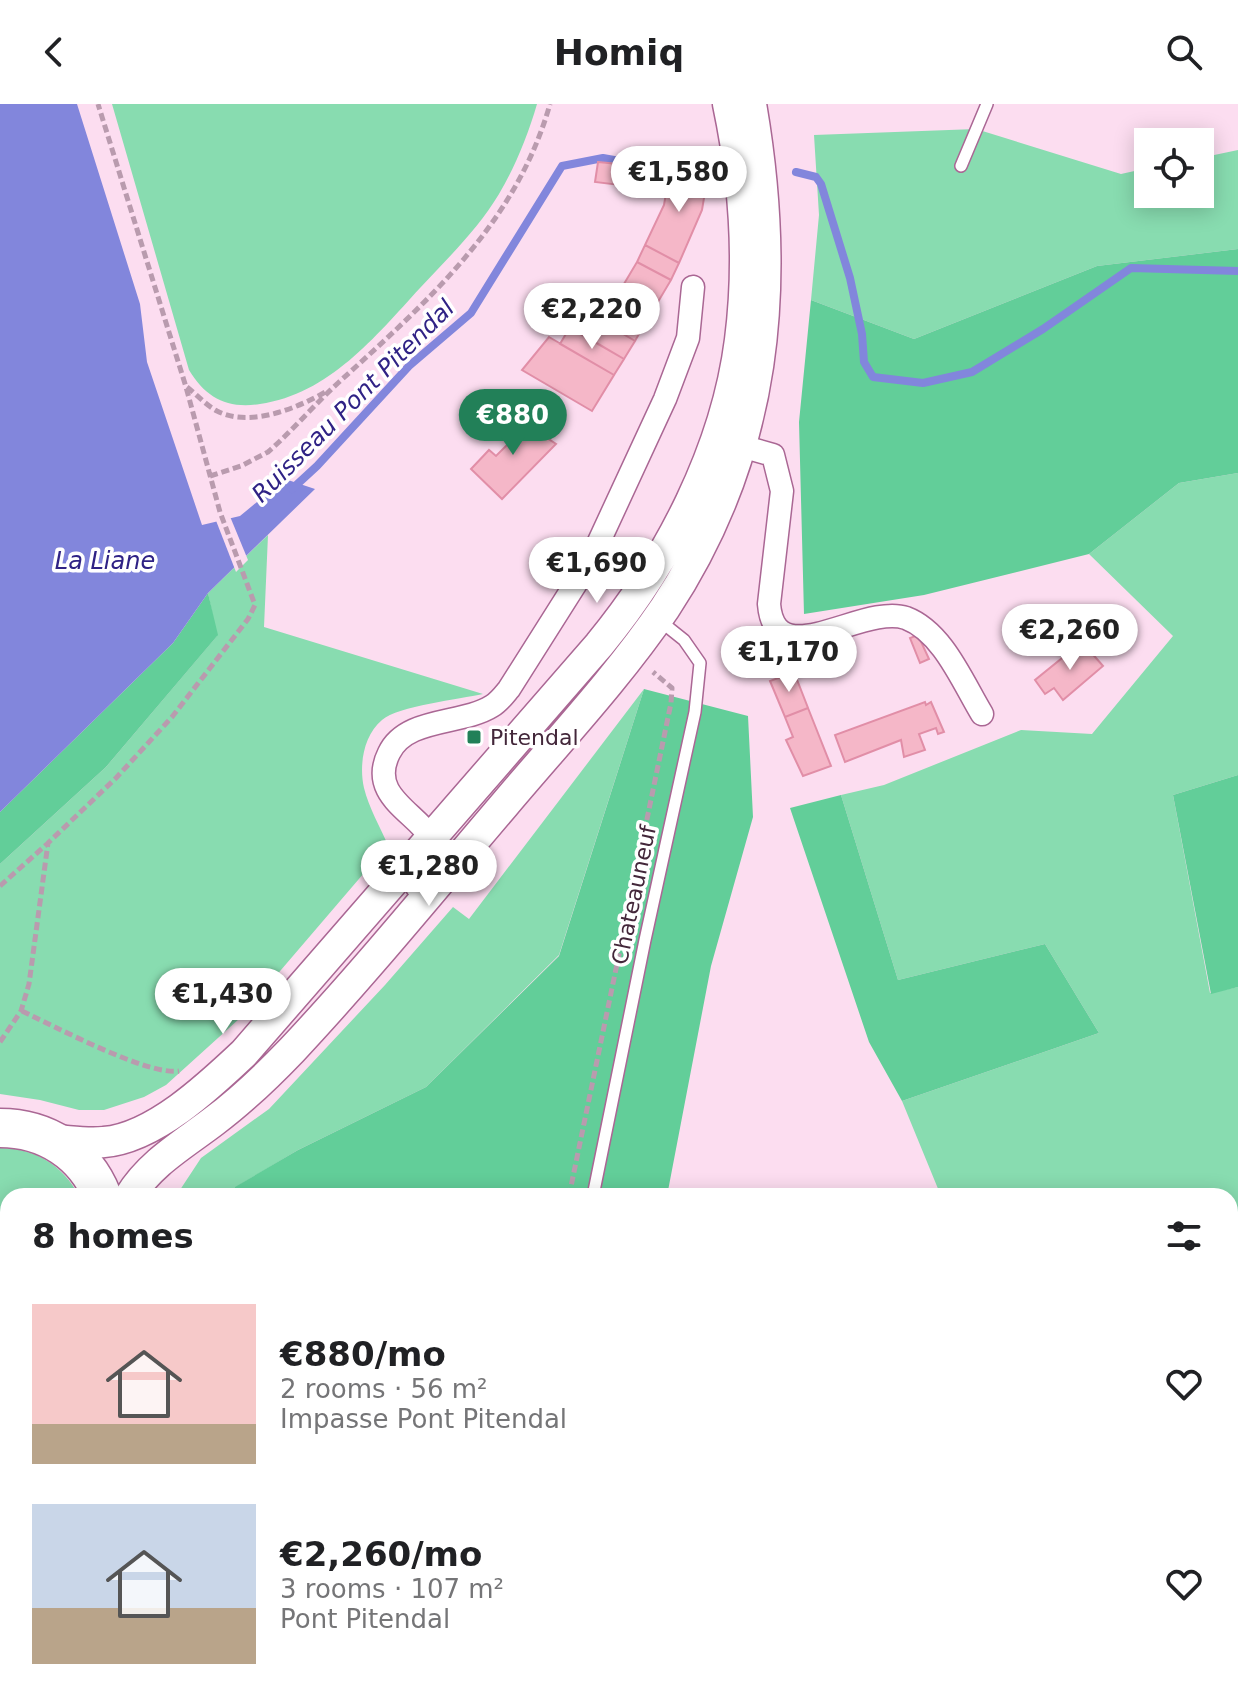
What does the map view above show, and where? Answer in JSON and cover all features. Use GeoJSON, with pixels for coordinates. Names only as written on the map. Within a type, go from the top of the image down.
{"type":"FeatureCollection","features":[{"type":"Feature","properties":{"kind":"highway"},"geometry":{"type":"LineString","coordinates":[[0,1128],[28,1130],[54,1140],[82,1162],[97,1188]]}},
{"type":"Feature","properties":{"kind":"main road"},"geometry":{"type":"LineString","coordinates":[[54,1140],[105,1142],[146,1129],[188,1101],[231,1065],[275,1020],[618,622],[673,535],[702,473],[734,377],[742,322],[743,223],[738,161],[728,104]]}},
{"type":"Feature","properties":{"kind":"main road"},"geometry":{"type":"LineString","coordinates":[[136,1188],[164,1158],[226,1112],[273,1070],[528,778],[630,654],[681,582],[710,525],[741,446],[758,376],[766,285],[765,204],[751,104]]}},
{"type":"Feature","properties":{"kind":"street"},"geometry":{"type":"LineString","coordinates":[[358,974],[381,928],[431,870],[436,852],[432,837],[390,794],[385,773],[389,752],[397,741],[415,730],[494,705],[509,689],[590,561],[678,371],[688,338],[693,287]]}},
{"type":"Feature","properties":{"kind":"street"},"geometry":{"type":"LineString","coordinates":[[741,446],[773,455],[781,484],[769,604],[777,628],[787,636],[801,638],[872,617],[903,617],[917,624],[935,640],[982,714]]}},
{"type":"Feature","properties":{"kind":"lane"},"geometry":{"type":"LineString","coordinates":[[961,166],[987,104]]}},
{"type":"Feature","properties":{"kind":"lane","name":"Chateauneuf"},"geometry":{"type":"LineString","coordinates":[[595,1188],[695,712],[700,663],[684,640],[657,619]]}},
{"type":"Feature","properties":{"kind":"path"},"geometry":{"type":"LineString","coordinates":[[0,886],[116,778],[172,717],[254,611],[254,598],[220,512],[186,387],[98,104]]}},
{"type":"Feature","properties":{"kind":"path"},"geometry":{"type":"LineString","coordinates":[[210,476],[241,466],[268,452],[405,323],[483,237],[508,203],[529,163],[550,104]]}},
{"type":"Feature","properties":{"kind":"path"},"geometry":{"type":"LineString","coordinates":[[186,387],[219,412],[258,416],[291,408],[335,386]]}},
{"type":"Feature","properties":{"kind":"path"},"geometry":{"type":"LineString","coordinates":[[571,1188],[672,694],[668,684],[630,654]]}},
{"type":"Feature","properties":{"kind":"path"},"geometry":{"type":"LineString","coordinates":[[0,1042],[21,1011],[29,984],[48,843]]}},
{"type":"Feature","properties":{"kind":"path"},"geometry":{"type":"LineString","coordinates":[[21,1011],[144,1066],[166,1072],[189,1071]]}},
{"type":"Feature","properties":{"kind":"green space"},"geometry":{"type":"Polygon","coordinates":[[[112,104],[537,104],[516,162],[491,207],[462,243],[368,344],[308,389],[260,404],[237,405],[210,394],[189,370],[112,104]]]}},
{"type":"Feature","properties":{"kind":"green space"},"geometry":{"type":"Polygon","coordinates":[[[976,129],[1121,174],[1134,171],[1134,208],[1214,208],[1214,155],[1238,150],[1238,249],[1097,266],[914,339],[811,300],[819,215],[814,135],[976,129]]]}},
{"type":"Feature","properties":{"kind":"green space"},"geometry":{"type":"Polygon","coordinates":[[[1238,249],[1238,473],[1179,483],[1089,554],[924,595],[804,614],[799,422],[811,300],[914,339],[1097,266],[1238,249]]]}},
{"type":"Feature","properties":{"kind":"green space"},"geometry":{"type":"Polygon","coordinates":[[[1238,473],[1238,775],[1173,795],[1210,993],[1238,987],[1238,1188],[938,1188],[902,1101],[1099,1033],[1045,944],[898,980],[841,795],[884,785],[1021,730],[1092,734],[1173,636],[1089,554],[1179,483],[1238,473]]]}},
{"type":"Feature","properties":{"kind":"green space"},"geometry":{"type":"Polygon","coordinates":[[[268,535],[264,627],[483,694],[401,711],[382,720],[370,734],[362,761],[364,788],[388,845],[239,1019],[166,1085],[144,1097],[104,1110],[79,1110],[0,1094],[0,864],[106,767],[217,636],[208,593],[268,535]]]}},
{"type":"Feature","properties":{"kind":"green space"},"geometry":{"type":"Polygon","coordinates":[[[208,593],[218,635],[106,767],[0,864],[0,812],[173,643],[208,593]]]}},
{"type":"Feature","properties":{"kind":"green space"},"geometry":{"type":"Polygon","coordinates":[[[644,689],[559,955],[426,1087],[298,1150],[236,1188],[181,1188],[201,1158],[269,1109],[453,907],[469,919],[644,689]]]}},
{"type":"Feature","properties":{"kind":"green space"},"geometry":{"type":"Polygon","coordinates":[[[644,689],[748,716],[753,817],[711,966],[669,1188],[235,1188],[298,1150],[426,1087],[559,956],[644,689]]]}},
{"type":"Feature","properties":{"kind":"green space"},"geometry":{"type":"Polygon","coordinates":[[[1238,775],[1238,987],[1211,994],[1173,795],[1238,775]]]}},
{"type":"Feature","properties":{"kind":"green space"},"geometry":{"type":"Polygon","coordinates":[[[841,795],[898,980],[1045,944],[1099,1033],[902,1101],[869,1042],[790,808],[841,795]]]}},
{"type":"Feature","properties":{"kind":"green space"},"geometry":{"type":"Polygon","coordinates":[[[0,1148],[25,1151],[47,1160],[65,1175],[74,1188],[0,1188],[0,1148]]]}},
{"type":"Feature","properties":{"kind":"water","name":"La Liane"},"geometry":{"type":"Polygon","coordinates":[[[0,104],[77,104],[140,304],[147,362],[202,525],[240,516],[285,479],[315,489],[208,593],[173,643],[0,812],[0,104]]]}},
{"type":"Feature","properties":{"kind":"pier"},"geometry":{"type":"Polygon","coordinates":[[[229,514],[248,560],[236,572],[215,518],[229,514]]]}},
{"type":"Feature","properties":{"kind":"building"},"geometry":{"type":"Polygon","coordinates":[[[598,162],[639,166],[636,187],[595,182],[598,162]]]}},
{"type":"Feature","properties":{"kind":"building"},"geometry":{"type":"Polygon","coordinates":[[[670,170],[708,174],[702,210],[679,263],[645,245],[664,205],[670,170]]]}},
{"type":"Feature","properties":{"kind":"building"},"geometry":{"type":"Polygon","coordinates":[[[645,245],[679,263],[671,280],[637,262],[645,245]]]}},
{"type":"Feature","properties":{"kind":"building"},"geometry":{"type":"Polygon","coordinates":[[[637,262],[671,280],[646,322],[612,304],[637,262]]]}},
{"type":"Feature","properties":{"kind":"building"},"geometry":{"type":"Polygon","coordinates":[[[612,304],[646,322],[635,341],[601,321],[612,304]]]}},
{"type":"Feature","properties":{"kind":"building"},"geometry":{"type":"Polygon","coordinates":[[[580,308],[594,316],[582,335],[568,326],[580,308]]]}},
{"type":"Feature","properties":{"kind":"building"},"geometry":{"type":"Polygon","coordinates":[[[594,316],[635,341],[624,359],[582,335],[594,316]]]}},
{"type":"Feature","properties":{"kind":"building"},"geometry":{"type":"Polygon","coordinates":[[[570,327],[624,359],[614,375],[560,344],[570,327]]]}},
{"type":"Feature","properties":{"kind":"building"},"geometry":{"type":"Polygon","coordinates":[[[549,337],[614,375],[592,411],[522,370],[549,337]]]}},
{"type":"Feature","properties":{"kind":"building"},"geometry":{"type":"Polygon","coordinates":[[[526,394],[563,418],[550,439],[531,427],[536,417],[518,405],[526,394]]]}},
{"type":"Feature","properties":{"kind":"building"},"geometry":{"type":"Polygon","coordinates":[[[518,405],[536,417],[531,427],[512,415],[518,405]]]}},
{"type":"Feature","properties":{"kind":"building"},"geometry":{"type":"Polygon","coordinates":[[[512,415],[556,444],[502,499],[471,469],[489,450],[496,456],[508,444],[496,432],[512,415]]]}},
{"type":"Feature","properties":{"kind":"building"},"geometry":{"type":"Polygon","coordinates":[[[918,635],[929,659],[920,663],[910,638],[918,635]]]}},
{"type":"Feature","properties":{"kind":"building"},"geometry":{"type":"Polygon","coordinates":[[[1082,642],[1103,666],[1063,700],[1054,688],[1045,694],[1035,680],[1082,642]]]}},
{"type":"Feature","properties":{"kind":"building"},"geometry":{"type":"Polygon","coordinates":[[[759,646],[765,647],[760,673],[754,672],[759,646]]]}},
{"type":"Feature","properties":{"kind":"building"},"geometry":{"type":"Polygon","coordinates":[[[794,672],[808,708],[785,717],[770,681],[794,672]]]}},
{"type":"Feature","properties":{"kind":"building"},"geometry":{"type":"Polygon","coordinates":[[[925,702],[926,705],[931,702],[944,732],[938,734],[936,728],[919,734],[925,750],[904,757],[901,740],[845,762],[835,735],[925,702]]]}},
{"type":"Feature","properties":{"kind":"building"},"geometry":{"type":"Polygon","coordinates":[[[808,708],[831,766],[803,776],[786,740],[793,737],[785,717],[808,708]]]}},
{"type":"Feature","properties":{"kind":"waterway","name":"Ruisseau Pont Pitendal"},"geometry":{"type":"LineString","coordinates":[[292,489],[409,366],[471,313],[562,166],[603,158],[642,165],[711,170]]}},
{"type":"Feature","properties":{"kind":"waterway","name":"Ruisseau Pont Pitendal"},"geometry":{"type":"LineString","coordinates":[[796,172],[816,177],[821,184],[850,278],[862,334],[864,362],[873,377],[923,383],[972,372],[1043,329],[1131,268],[1238,271]]}},
{"type":"Feature","properties":{"kind":"place","name":"Pitendal"},"geometry":{"type":"Point","coordinates":[474,737]}}]}
